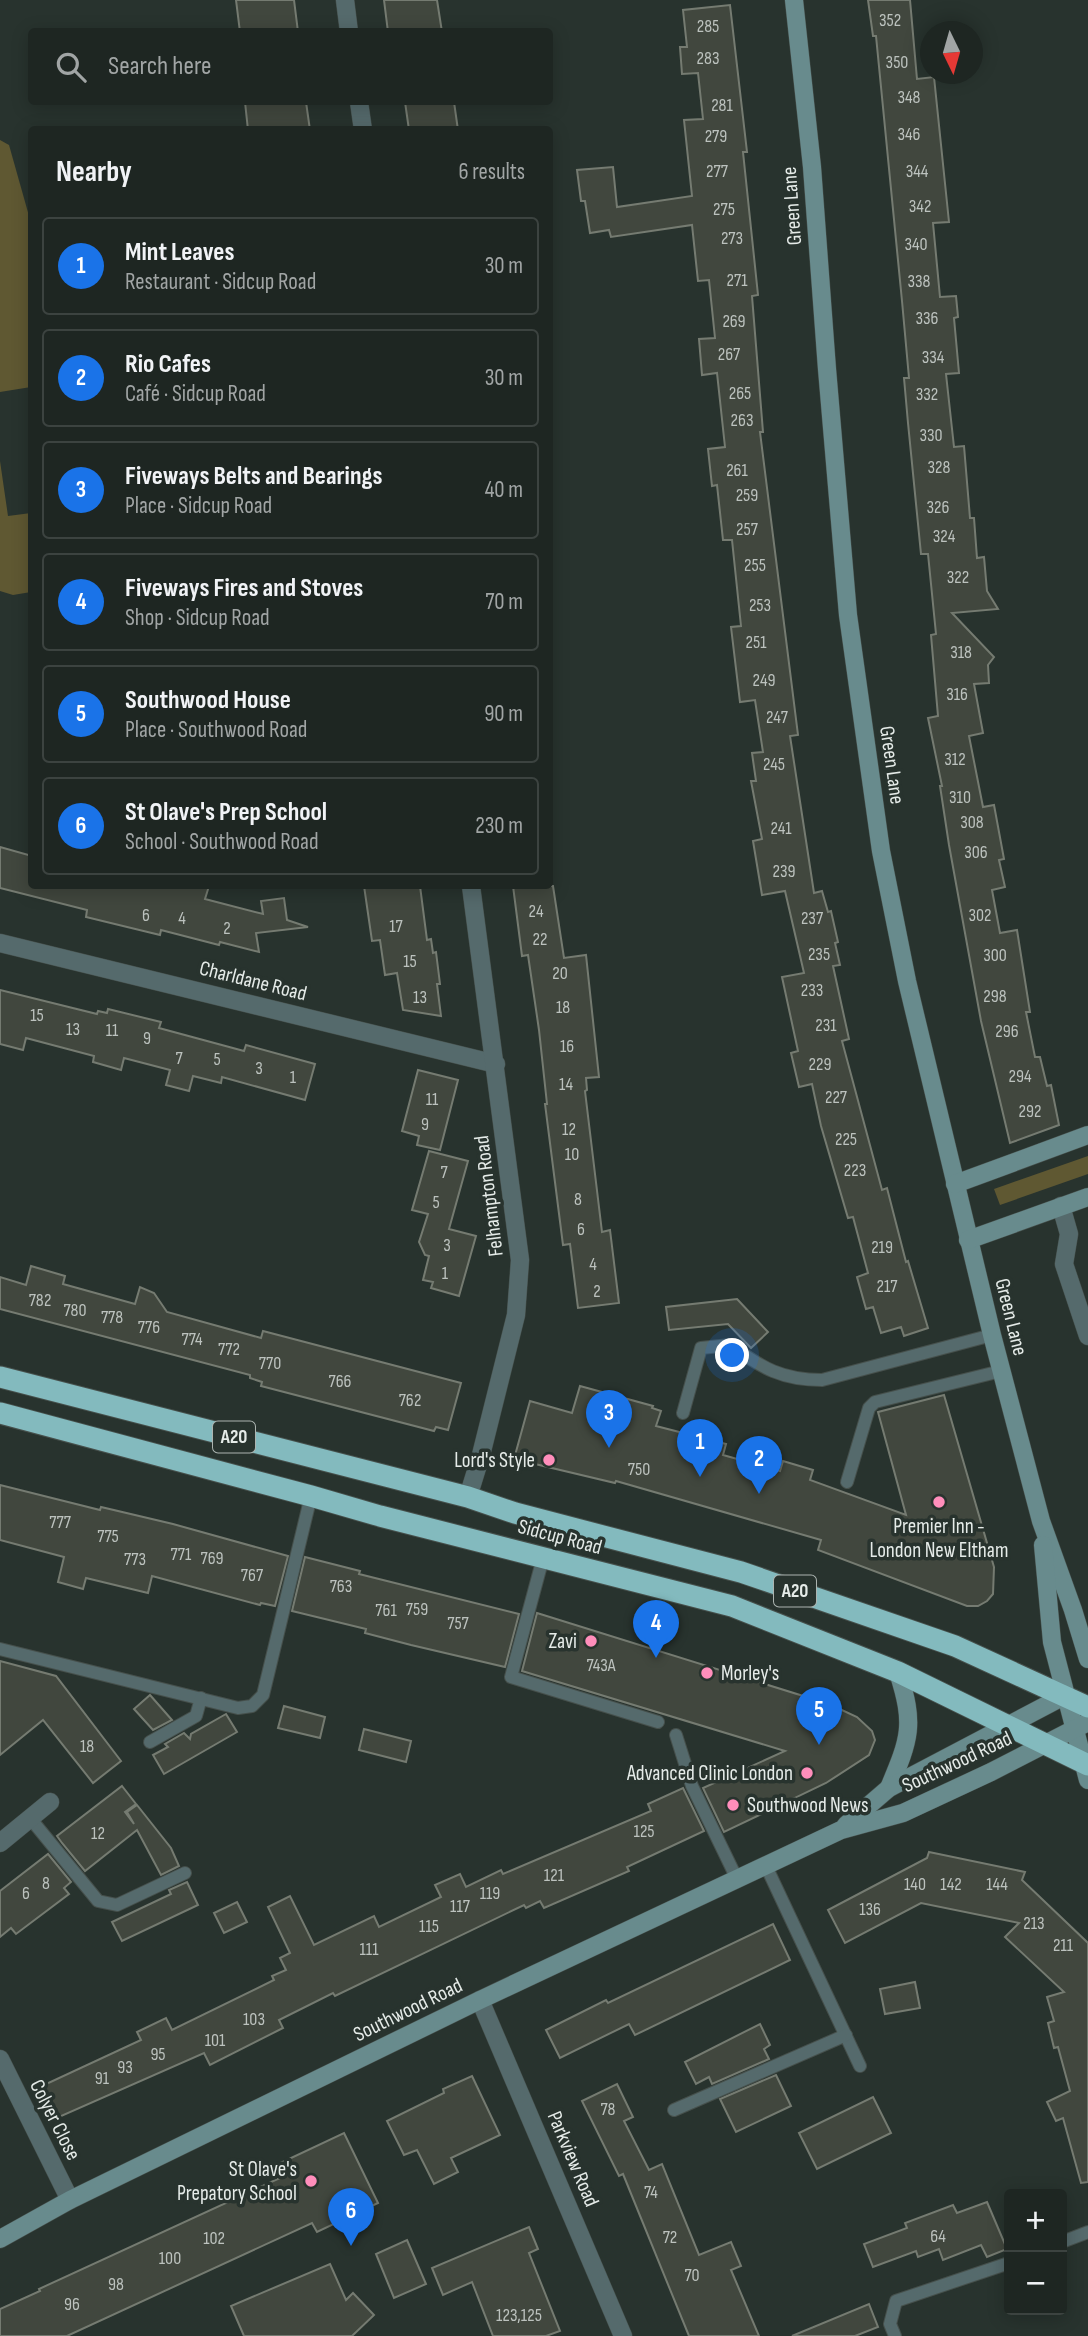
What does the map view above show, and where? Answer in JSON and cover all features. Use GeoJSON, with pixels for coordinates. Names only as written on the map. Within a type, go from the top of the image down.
{"type":"FeatureCollection","features":[{"type":"Feature","properties":{"kind":"highway","name":"Sidcup Road"},"geometry":{"type":"LineString","coordinates":[[0,1377],[468,1497],[515,1513],[741,1572],[955,1646],[1088,1707]]}},
{"type":"Feature","properties":{"kind":"highway","name":"Sidcup Road"},"geometry":{"type":"LineString","coordinates":[[0,1413],[380,1516],[732,1606],[898,1672],[1045,1744],[1086,1769]]}},
{"type":"Feature","properties":{"kind":"main road","name":"Green Lane"},"geometry":{"type":"LineString","coordinates":[[794,0],[812,167],[848,615],[881,851],[906,981],[1001,1371],[1041,1521],[1088,1659]]}},
{"type":"Feature","properties":{"kind":"main road"},"geometry":{"type":"LineString","coordinates":[[955,1184],[1088,1135]]}},
{"type":"Feature","properties":{"kind":"main road"},"geometry":{"type":"LineString","coordinates":[[968,1240],[1088,1196]]}},
{"type":"Feature","properties":{"kind":"main road","name":"Green Lane"},"geometry":{"type":"LineString","coordinates":[[1041,1521],[1052,1642],[1065,1696],[1081,1726],[1086,1769]]}},
{"type":"Feature","properties":{"kind":"main road","name":"Southwood Road"},"geometry":{"type":"LineString","coordinates":[[889,1788],[905,1751],[910,1725],[906,1696],[898,1672]]}},
{"type":"Feature","properties":{"kind":"main road","name":"Southwood Road"},"geometry":{"type":"LineString","coordinates":[[841,1830],[889,1788],[1065,1696]]}},
{"type":"Feature","properties":{"kind":"main road","name":"Southwood Road"},"geometry":{"type":"LineString","coordinates":[[0,2239],[70,2200],[480,2000],[841,1830],[902,1813],[1081,1726]]}},
{"type":"Feature","properties":{"kind":"street"},"geometry":{"type":"LineString","coordinates":[[345,0],[348,28]]}},
{"type":"Feature","properties":{"kind":"street"},"geometry":{"type":"LineString","coordinates":[[359,105],[362,126]]}},
{"type":"Feature","properties":{"kind":"street","name":"Felhampton Road"},"geometry":{"type":"LineString","coordinates":[[468,1497],[516,1315],[520,1260],[471,889]]}},
{"type":"Feature","properties":{"kind":"street","name":"Charldane Road"},"geometry":{"type":"LineString","coordinates":[[0,943],[496,1064]]}},
{"type":"Feature","properties":{"kind":"street"},"geometry":{"type":"LineString","coordinates":[[1061,1206],[1069,1234],[1065,1264],[1088,1335]]}},
{"type":"Feature","properties":{"kind":"street"},"geometry":{"type":"LineString","coordinates":[[0,1843],[50,1802]]}},
{"type":"Feature","properties":{"kind":"street","name":"Parkview Road"},"geometry":{"type":"LineString","coordinates":[[480,2000],[623,2336]]}},
{"type":"Feature","properties":{"kind":"street","name":"Colyer Close"},"geometry":{"type":"LineString","coordinates":[[0,2059],[70,2200]]}},
{"type":"Feature","properties":{"kind":"lane"},"geometry":{"type":"LineString","coordinates":[[683,1413],[701,1348],[730,1345],[758,1365],[796,1380],[822,1380],[992,1335]]}},
{"type":"Feature","properties":{"kind":"lane"},"geometry":{"type":"LineString","coordinates":[[847,1482],[869,1408],[875,1402],[1001,1371]]}},
{"type":"Feature","properties":{"kind":"lane"},"geometry":{"type":"LineString","coordinates":[[0,1649],[238,1708],[252,1706],[263,1695],[311,1496]]}},
{"type":"Feature","properties":{"kind":"lane"},"geometry":{"type":"LineString","coordinates":[[543,1558],[511,1677],[658,1722]]}},
{"type":"Feature","properties":{"kind":"lane"},"geometry":{"type":"LineString","coordinates":[[150,1742],[196,1716],[201,1698]]}},
{"type":"Feature","properties":{"kind":"lane"},"geometry":{"type":"LineString","coordinates":[[676,1735],[692,1786],[737,1879]]}},
{"type":"Feature","properties":{"kind":"lane"},"geometry":{"type":"LineString","coordinates":[[30,1818],[98,1901],[117,1905],[185,1873]]}},
{"type":"Feature","properties":{"kind":"lane"},"geometry":{"type":"LineString","coordinates":[[766,1866],[860,2066]]}},
{"type":"Feature","properties":{"kind":"lane"},"geometry":{"type":"LineString","coordinates":[[674,2110],[846,2035]]}},
{"type":"Feature","properties":{"kind":"lane"},"geometry":{"type":"LineString","coordinates":[[1067,2240],[1088,2232]]}},
{"type":"Feature","properties":{"kind":"lane"},"geometry":{"type":"LineString","coordinates":[[895,2336],[890,2324],[896,2301],[1004,2265]]}},
{"type":"Feature","properties":{"kind":"shaded area"},"geometry":{"type":"Polygon","coordinates":[[[0,140],[9,145],[28,212],[28,387],[0,392],[0,140]]]}},
{"type":"Feature","properties":{"kind":"shaded area"},"geometry":{"type":"Polygon","coordinates":[[[0,461],[8,516],[28,513],[28,592],[13,595],[0,591],[0,461]]]}},
{"type":"Feature","properties":{"kind":"shaded area"},"geometry":{"type":"Polygon","coordinates":[[[1088,1156],[1088,1174],[1000,1205],[994,1189],[1088,1156]]]}},
{"type":"Feature","properties":{"kind":"building"},"geometry":{"type":"Polygon","coordinates":[[[236,0],[294,0],[298,28],[240,28],[236,0]]]}},
{"type":"Feature","properties":{"kind":"building"},"geometry":{"type":"Polygon","coordinates":[[[384,0],[437,0],[441,28],[388,28],[384,0]]]}},
{"type":"Feature","properties":{"kind":"building"},"geometry":{"type":"Polygon","coordinates":[[[868,0],[910,0],[917,79],[920,79],[920,84],[935,84],[949,222],[933,223],[940,297],[956,296],[958,317],[954,318],[959,373],[946,374],[954,447],[964,446],[970,518],[974,518],[977,558],[984,557],[987,591],[998,609],[952,613],[994,657],[988,665],[989,683],[974,684],[983,733],[969,736],[983,807],[994,805],[1004,859],[999,860],[1005,887],[992,890],[1000,933],[1017,930],[1030,1012],[1026,1012],[1035,1057],[1040,1057],[1047,1086],[1051,1085],[1059,1125],[1010,1143],[981,1021],[928,718],[938,716],[931,635],[936,634],[928,554],[921,554],[904,378],[909,378],[902,301],[876,36],[873,36],[868,0]]]}},
{"type":"Feature","properties":{"kind":"building"},"geometry":{"type":"Polygon","coordinates":[[[730,5],[747,152],[743,152],[758,295],[752,296],[763,432],[760,432],[798,735],[790,736],[814,893],[822,891],[828,912],[831,911],[838,942],[835,943],[840,965],[833,966],[849,1039],[842,1041],[882,1190],[887,1188],[906,1262],[908,1261],[928,1328],[904,1336],[901,1327],[881,1333],[873,1307],[866,1309],[857,1277],[868,1273],[853,1217],[848,1218],[821,1126],[812,1084],[799,1087],[791,1053],[798,1051],[782,977],[804,973],[785,891],[762,895],[753,841],[762,839],[751,781],[756,781],[752,753],[763,752],[755,700],[740,702],[731,627],[741,626],[732,540],[723,540],[717,485],[712,486],[708,449],[725,447],[717,373],[702,375],[699,339],[715,338],[709,280],[698,281],[692,225],[611,237],[609,230],[590,233],[585,201],[581,201],[577,170],[613,167],[617,207],[692,196],[684,120],[703,119],[698,73],[682,74],[680,47],[687,47],[683,10],[730,5]]]}},
{"type":"Feature","properties":{"kind":"building"},"geometry":{"type":"Polygon","coordinates":[[[245,105],[306,105],[309,126],[248,126],[245,105]]]}},
{"type":"Feature","properties":{"kind":"building"},"geometry":{"type":"Polygon","coordinates":[[[405,105],[454,105],[457,126],[408,126],[405,105]]]}},
{"type":"Feature","properties":{"kind":"building"},"geometry":{"type":"Polygon","coordinates":[[[0,847],[28,855],[28,889],[208,889],[205,899],[263,914],[261,901],[284,898],[287,920],[308,927],[256,933],[259,952],[161,930],[160,935],[86,917],[87,910],[0,888],[0,847]]]}},
{"type":"Feature","properties":{"kind":"building"},"geometry":{"type":"Polygon","coordinates":[[[553,886],[564,958],[586,955],[599,1077],[586,1078],[585,1091],[602,1232],[610,1230],[619,1303],[578,1308],[570,1244],[563,1245],[528,955],[522,956],[513,889],[553,889],[553,886]]]}},
{"type":"Feature","properties":{"kind":"building"},"geometry":{"type":"Polygon","coordinates":[[[364,889],[420,889],[427,940],[431,939],[433,953],[436,952],[441,1016],[403,1010],[397,973],[385,975],[380,940],[372,941],[364,889]]]}},
{"type":"Feature","properties":{"kind":"building"},"geometry":{"type":"Polygon","coordinates":[[[0,990],[97,1014],[98,1011],[107,1013],[108,1009],[161,1022],[159,1028],[244,1051],[246,1045],[315,1064],[305,1100],[222,1077],[221,1083],[193,1076],[189,1091],[166,1085],[170,1070],[124,1058],[121,1070],[93,1062],[94,1056],[26,1038],[23,1050],[0,1044],[0,990]]]}},
{"type":"Feature","properties":{"kind":"building"},"geometry":{"type":"Polygon","coordinates":[[[418,1070],[458,1080],[440,1150],[417,1145],[419,1136],[402,1131],[418,1070]]]}},
{"type":"Feature","properties":{"kind":"building"},"geometry":{"type":"Polygon","coordinates":[[[429,1151],[468,1161],[449,1229],[476,1236],[459,1296],[431,1288],[433,1282],[423,1280],[429,1256],[425,1255],[419,1242],[428,1214],[412,1210],[429,1151]]]}},
{"type":"Feature","properties":{"kind":"building"},"geometry":{"type":"Polygon","coordinates":[[[31,1266],[65,1276],[63,1284],[135,1304],[140,1287],[154,1293],[167,1312],[261,1338],[263,1331],[461,1383],[448,1430],[436,1427],[434,1431],[261,1386],[262,1382],[250,1378],[250,1375],[0,1309],[0,1277],[26,1285],[31,1266]]]}},
{"type":"Feature","properties":{"kind":"building"},"geometry":{"type":"Polygon","coordinates":[[[737,1299],[768,1332],[751,1348],[728,1324],[669,1330],[666,1307],[737,1299]]]}},
{"type":"Feature","properties":{"kind":"building"},"geometry":{"type":"Polygon","coordinates":[[[580,1386],[653,1406],[652,1408],[661,1411],[656,1426],[726,1444],[723,1455],[780,1471],[783,1461],[813,1470],[810,1480],[906,1515],[878,1412],[944,1395],[994,1567],[993,1594],[978,1606],[967,1606],[818,1550],[821,1540],[616,1481],[615,1483],[514,1459],[530,1401],[572,1413],[580,1386]]]}},
{"type":"Feature","properties":{"kind":"building"},"geometry":{"type":"Polygon","coordinates":[[[0,1485],[100,1510],[101,1507],[173,1524],[288,1556],[275,1606],[260,1605],[152,1576],[148,1593],[86,1578],[83,1589],[58,1582],[64,1557],[0,1540],[0,1485]]]}},
{"type":"Feature","properties":{"kind":"building"},"geometry":{"type":"Polygon","coordinates":[[[305,1557],[360,1571],[359,1574],[519,1614],[505,1667],[365,1633],[366,1629],[292,1611],[305,1557]]]}},
{"type":"Feature","properties":{"kind":"building"},"geometry":{"type":"Polygon","coordinates":[[[537,1613],[829,1704],[857,1717],[872,1731],[875,1740],[869,1755],[826,1783],[724,1832],[703,1788],[785,1751],[522,1671],[537,1613]]]}},
{"type":"Feature","properties":{"kind":"building"},"geometry":{"type":"Polygon","coordinates":[[[0,1661],[56,1676],[121,1761],[93,1783],[43,1720],[0,1755],[0,1661]]]}},
{"type":"Feature","properties":{"kind":"building"},"geometry":{"type":"Polygon","coordinates":[[[150,1695],[172,1720],[153,1730],[134,1709],[150,1695]]]}},
{"type":"Feature","properties":{"kind":"building"},"geometry":{"type":"Polygon","coordinates":[[[284,1706],[325,1717],[320,1738],[278,1728],[284,1706]]]}},
{"type":"Feature","properties":{"kind":"building"},"geometry":{"type":"Polygon","coordinates":[[[226,1714],[237,1732],[164,1774],[153,1755],[168,1747],[165,1744],[184,1733],[190,1739],[191,1734],[226,1714]]]}},
{"type":"Feature","properties":{"kind":"building"},"geometry":{"type":"Polygon","coordinates":[[[364,1729],[411,1741],[406,1762],[359,1750],[364,1729]]]}},
{"type":"Feature","properties":{"kind":"building"},"geometry":{"type":"Polygon","coordinates":[[[122,1786],[136,1804],[125,1812],[134,1824],[127,1812],[137,1805],[171,1848],[179,1866],[161,1875],[137,1830],[85,1871],[57,1836],[122,1786]]]}},
{"type":"Feature","properties":{"kind":"building"},"geometry":{"type":"Polygon","coordinates":[[[683,1788],[704,1831],[627,1867],[629,1871],[544,1908],[540,1901],[526,1908],[524,1905],[335,1996],[333,1993],[279,2020],[283,2028],[210,2065],[204,2053],[59,2117],[44,2085],[141,2040],[137,2032],[166,2018],[172,2030],[274,1980],[272,1976],[286,1970],[280,1958],[290,1953],[268,1907],[290,1896],[314,1945],[374,1916],[379,1927],[441,1897],[435,1885],[460,1874],[466,1887],[501,1870],[503,1874],[651,1811],[648,1804],[683,1788]]]}},
{"type":"Feature","properties":{"kind":"building"},"geometry":{"type":"Polygon","coordinates":[[[929,1852],[1025,1872],[1022,1880],[1088,1943],[1088,2182],[1081,2183],[1063,2118],[1056,2121],[1047,2102],[1070,2091],[1058,2047],[1054,2048],[1048,2023],[1054,2021],[1047,1997],[1064,1992],[1005,1937],[1019,1923],[921,1903],[845,1943],[828,1910],[927,1858],[929,1852]]]}},
{"type":"Feature","properties":{"kind":"building"},"geometry":{"type":"Polygon","coordinates":[[[48,1854],[71,1882],[64,1888],[69,1894],[16,1934],[11,1928],[0,1937],[0,1891],[48,1854]]]}},
{"type":"Feature","properties":{"kind":"building"},"geometry":{"type":"Polygon","coordinates":[[[187,1882],[198,1905],[122,1941],[112,1922],[171,1894],[169,1890],[187,1882]]]}},
{"type":"Feature","properties":{"kind":"building"},"geometry":{"type":"Polygon","coordinates":[[[237,1902],[247,1922],[224,1933],[214,1913],[237,1902]]]}},
{"type":"Feature","properties":{"kind":"building"},"geometry":{"type":"Polygon","coordinates":[[[773,1924],[790,1960],[635,2035],[629,2024],[560,2058],[546,2030],[773,1924]]]}},
{"type":"Feature","properties":{"kind":"building"},"geometry":{"type":"Polygon","coordinates":[[[915,1982],[920,2008],[885,2014],[880,1989],[915,1982]]]}},
{"type":"Feature","properties":{"kind":"building"},"geometry":{"type":"Polygon","coordinates":[[[760,2024],[770,2045],[764,2049],[769,2059],[712,2084],[709,2077],[696,2084],[685,2062],[760,2024]]]}},
{"type":"Feature","properties":{"kind":"building"},"geometry":{"type":"Polygon","coordinates":[[[776,2075],[791,2106],[736,2132],[720,2099],[776,2075]]]}},
{"type":"Feature","properties":{"kind":"building"},"geometry":{"type":"Polygon","coordinates":[[[472,2076],[500,2135],[451,2158],[458,2172],[434,2184],[417,2150],[404,2155],[387,2121],[472,2076]]]}},
{"type":"Feature","properties":{"kind":"building"},"geometry":{"type":"Polygon","coordinates":[[[617,2084],[633,2117],[624,2121],[649,2170],[662,2164],[699,2255],[731,2242],[741,2266],[731,2270],[759,2336],[689,2336],[623,2174],[619,2176],[582,2101],[617,2084]]]}},
{"type":"Feature","properties":{"kind":"building"},"geometry":{"type":"Polygon","coordinates":[[[873,2097],[891,2133],[817,2169],[799,2133],[873,2097]]]}},
{"type":"Feature","properties":{"kind":"building"},"geometry":{"type":"Polygon","coordinates":[[[344,2133],[378,2203],[317,2232],[312,2223],[67,2336],[0,2336],[0,2309],[280,2178],[274,2166],[344,2133]]]}},
{"type":"Feature","properties":{"kind":"building"},"geometry":{"type":"Polygon","coordinates":[[[987,2202],[1004,2242],[1004,2250],[987,2257],[981,2245],[943,2260],[939,2249],[918,2257],[916,2251],[873,2267],[864,2244],[907,2228],[905,2223],[953,2205],[957,2213],[987,2202]]]}},
{"type":"Feature","properties":{"kind":"building"},"geometry":{"type":"Polygon","coordinates":[[[529,2227],[538,2249],[529,2253],[560,2331],[546,2336],[493,2336],[472,2282],[443,2295],[432,2268],[529,2227]]]}},
{"type":"Feature","properties":{"kind":"building"},"geometry":{"type":"Polygon","coordinates":[[[407,2240],[426,2284],[394,2298],[376,2254],[407,2240]]]}},
{"type":"Feature","properties":{"kind":"building"},"geometry":{"type":"Polygon","coordinates":[[[330,2264],[346,2300],[353,2293],[374,2315],[352,2336],[244,2336],[231,2306],[330,2264]]]}},
{"type":"Feature","properties":{"kind":"building"},"geometry":{"type":"Polygon","coordinates":[[[869,2304],[878,2327],[855,2336],[792,2336],[869,2304]]]}},
{"type":"Feature","properties":{"kind":"place","name":"Fiveways Belts and Bearings"},"geometry":{"type":"Point","coordinates":[609,1448]}},
{"type":"Feature","properties":{"kind":"place","name":"Lord's Style"},"geometry":{"type":"Point","coordinates":[549,1460]}},
{"type":"Feature","properties":{"kind":"place","name":"Mint Leaves"},"geometry":{"type":"Point","coordinates":[700,1477]}},
{"type":"Feature","properties":{"kind":"place","name":"Rio Cafes"},"geometry":{"type":"Point","coordinates":[759,1494]}},
{"type":"Feature","properties":{"kind":"place","name":"Premier Inn - London New Eltham"},"geometry":{"type":"Point","coordinates":[939,1502]}},
{"type":"Feature","properties":{"kind":"place","name":"Zavi"},"geometry":{"type":"Point","coordinates":[591,1641]}},
{"type":"Feature","properties":{"kind":"place","name":"Fiveways Fires and Stoves"},"geometry":{"type":"Point","coordinates":[656,1658]}},
{"type":"Feature","properties":{"kind":"place","name":"Morley's"},"geometry":{"type":"Point","coordinates":[707,1673]}},
{"type":"Feature","properties":{"kind":"place","name":"Southwood House"},"geometry":{"type":"Point","coordinates":[819,1745]}},
{"type":"Feature","properties":{"kind":"place","name":"Advanced Clinic London"},"geometry":{"type":"Point","coordinates":[807,1773]}},
{"type":"Feature","properties":{"kind":"place","name":"Southwood News"},"geometry":{"type":"Point","coordinates":[733,1805]}},
{"type":"Feature","properties":{"kind":"place","name":"St Olave's Prepatory School"},"geometry":{"type":"Point","coordinates":[311,2181]}},
{"type":"Feature","properties":{"kind":"place","name":"St Olave's Prep School"},"geometry":{"type":"Point","coordinates":[351,2246]}}]}
